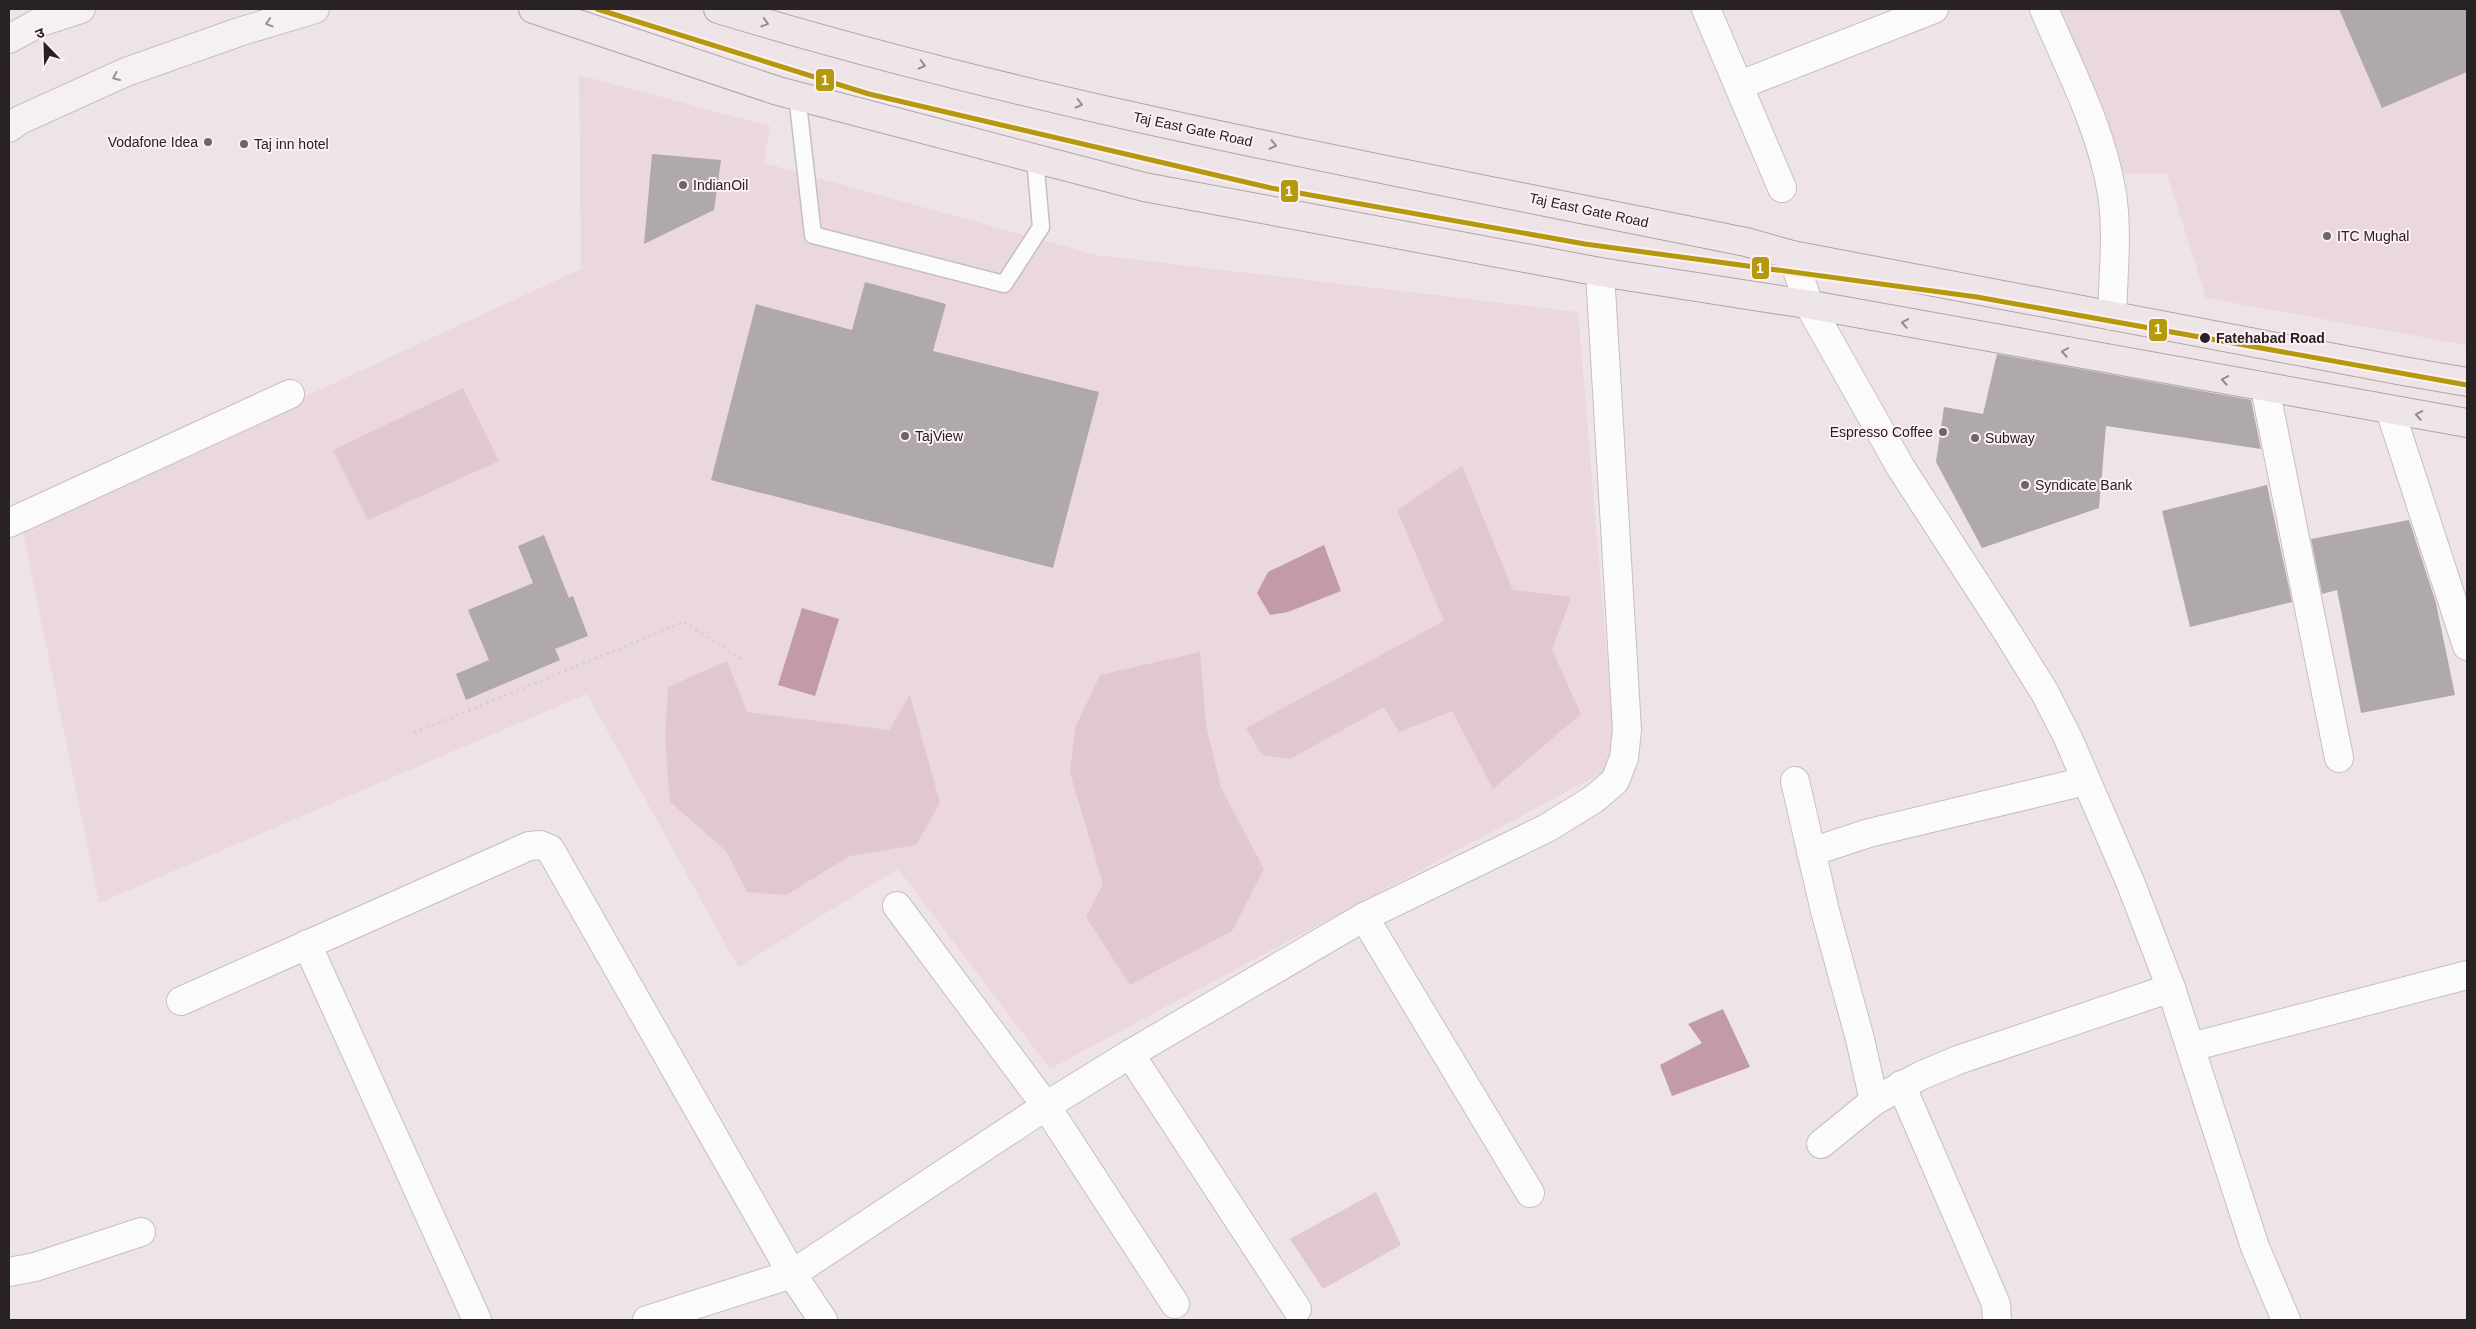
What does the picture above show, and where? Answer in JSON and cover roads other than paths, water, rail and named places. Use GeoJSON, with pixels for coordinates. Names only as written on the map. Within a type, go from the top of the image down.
{"type":"FeatureCollection","features":[{"type":"Feature","properties":{"kind":"main road"},"geometry":{"type":"LineString","coordinates":[[9,39],[38,23],[81,9]]}},
{"type":"Feature","properties":{"kind":"main road"},"geometry":{"type":"LineString","coordinates":[[9,128],[20,120],[126,72],[240,32],[315,9]]}},
{"type":"Feature","properties":{"kind":"main road"},"geometry":{"type":"LineString","coordinates":[[533,9],[778,90],[1144,187],[1600,272],[1809,305],[2467,424]]}},
{"type":"Feature","properties":{"kind":"main road","name":"Taj East Gate Road"},"geometry":{"type":"LineString","coordinates":[[718,9],[811,37],[1114,112],[1746,242],[1792,255],[2467,382]]}},
{"type":"Feature","properties":{"kind":"street"},"geometry":{"type":"LineString","coordinates":[[1706,9],[1740,85],[1782,188]]}},
{"type":"Feature","properties":{"kind":"street"},"geometry":{"type":"LineString","coordinates":[[1740,85],[1932,9]]}},
{"type":"Feature","properties":{"kind":"street"},"geometry":{"type":"LineString","coordinates":[[2044,9],[2093,126],[2110,180],[2114,214],[2112,316]]}},
{"type":"Feature","properties":{"kind":"street"},"geometry":{"type":"LineString","coordinates":[[1792,255],[1809,305],[1900,468],[2045,693],[2068,738],[2131,884],[2171,988],[2255,1247],[2286,1320]]}},
{"type":"Feature","properties":{"kind":"street"},"geometry":{"type":"LineString","coordinates":[[647,1320],[792,1274],[1046,1106],[1130,1054],[1364,917],[1547,828],[1594,799],[1615,781],[1624,758],[1627,730],[1600,272]]}},
{"type":"Feature","properties":{"kind":"street"},"geometry":{"type":"LineString","coordinates":[[2265,388],[2339,758]]}},
{"type":"Feature","properties":{"kind":"street"},"geometry":{"type":"LineString","coordinates":[[9,523],[290,394]]}},
{"type":"Feature","properties":{"kind":"street"},"geometry":{"type":"LineString","coordinates":[[2390,410],[2467,646]]}},
{"type":"Feature","properties":{"kind":"street"},"geometry":{"type":"LineString","coordinates":[[1795,781],[1874,1102]]}},
{"type":"Feature","properties":{"kind":"street"},"geometry":{"type":"LineString","coordinates":[[1811,852],[1869,833],[2086,781]]}},
{"type":"Feature","properties":{"kind":"street"},"geometry":{"type":"LineString","coordinates":[[181,1001],[529,846],[540,845],[550,849],[792,1274],[823,1320]]}},
{"type":"Feature","properties":{"kind":"street"},"geometry":{"type":"LineString","coordinates":[[897,906],[1046,1106],[1175,1304]]}},
{"type":"Feature","properties":{"kind":"street"},"geometry":{"type":"LineString","coordinates":[[1364,917],[1530,1193]]}},
{"type":"Feature","properties":{"kind":"street"},"geometry":{"type":"LineString","coordinates":[[307,944],[477,1320]]}},
{"type":"Feature","properties":{"kind":"street"},"geometry":{"type":"LineString","coordinates":[[2191,1047],[2467,975]]}},
{"type":"Feature","properties":{"kind":"street"},"geometry":{"type":"LineString","coordinates":[[1821,1144],[1874,1102],[1901,1085],[1958,1060],[2171,988]]}},
{"type":"Feature","properties":{"kind":"street"},"geometry":{"type":"LineString","coordinates":[[1130,1054],[1297,1309]]}},
{"type":"Feature","properties":{"kind":"street"},"geometry":{"type":"LineString","coordinates":[[1901,1085],[1996,1304],[1997,1320]]}},
{"type":"Feature","properties":{"kind":"street"},"geometry":{"type":"LineString","coordinates":[[9,1272],[35,1267],[141,1232]]}},
{"type":"Feature","properties":{"kind":"lane"},"geometry":{"type":"LineString","coordinates":[[797,95],[813,236],[1004,284],[1041,227],[1034,158]]}},
{"type":"Feature","properties":{"kind":"place","name":"Vodafone Idea"},"geometry":{"type":"Point","coordinates":[208,142]}},
{"type":"Feature","properties":{"kind":"place","name":"Taj inn hotel"},"geometry":{"type":"Point","coordinates":[244,144]}},
{"type":"Feature","properties":{"kind":"place","name":"IndianOil"},"geometry":{"type":"Point","coordinates":[683,185]}},
{"type":"Feature","properties":{"kind":"place","name":"ITC Mughal"},"geometry":{"type":"Point","coordinates":[2327,236]}},
{"type":"Feature","properties":{"kind":"place","name":"Fatehabad Road"},"geometry":{"type":"Point","coordinates":[2205,338]}},
{"type":"Feature","properties":{"kind":"place","name":"Espresso Coffee"},"geometry":{"type":"Point","coordinates":[1943,432]}},
{"type":"Feature","properties":{"kind":"place","name":"TajView"},"geometry":{"type":"Point","coordinates":[905,436]}},
{"type":"Feature","properties":{"kind":"place","name":"Subway"},"geometry":{"type":"Point","coordinates":[1975,438]}},
{"type":"Feature","properties":{"kind":"place","name":"Syndicate Bank"},"geometry":{"type":"Point","coordinates":[2025,485]}}]}
